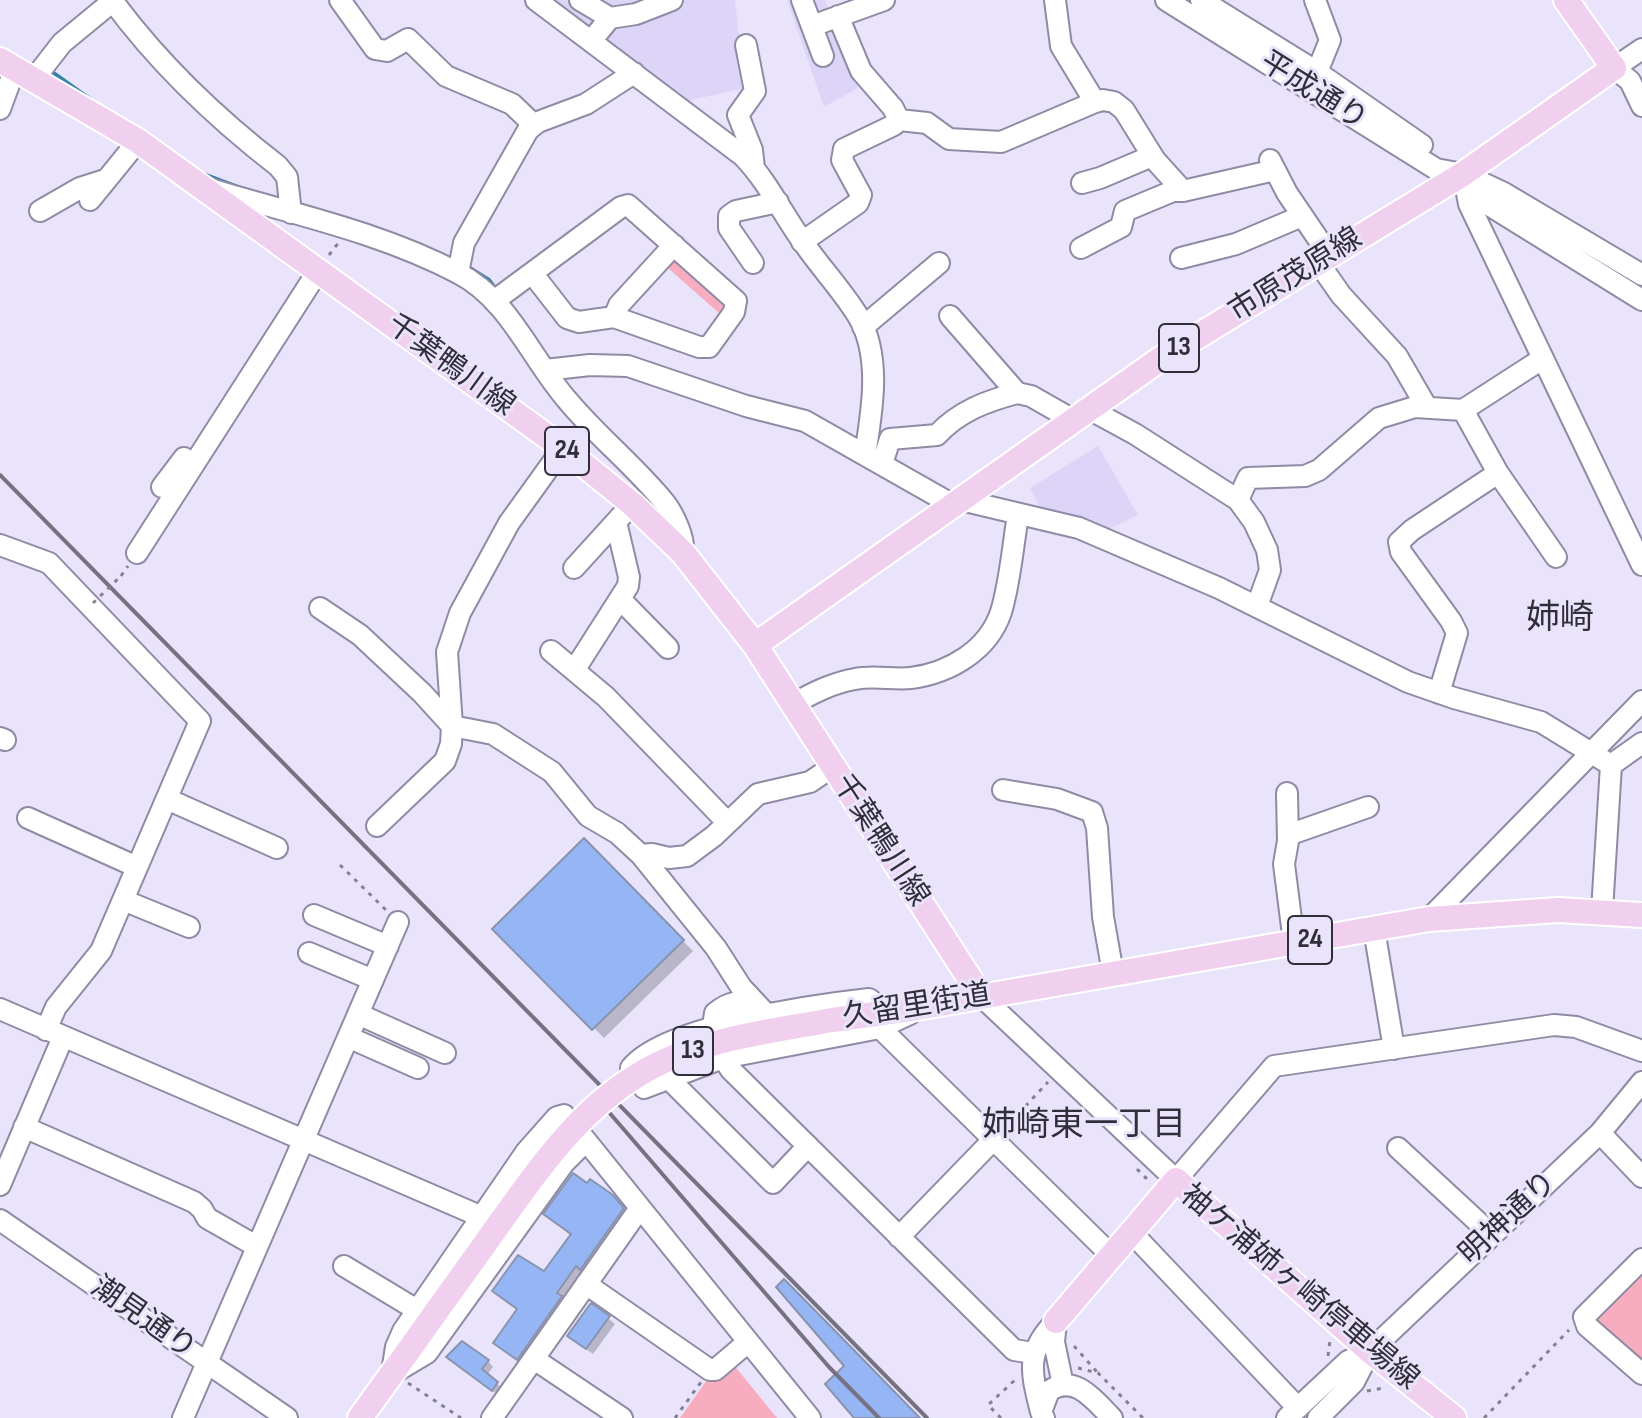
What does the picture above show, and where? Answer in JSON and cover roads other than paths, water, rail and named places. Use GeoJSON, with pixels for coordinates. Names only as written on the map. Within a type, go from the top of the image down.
{"type":"FeatureCollection","features":[{"type":"Feature","properties":{"kind":"main road"},"geometry":{"type":"LineString","coordinates":[[1566,0],[1614,68]]}},
{"type":"Feature","properties":{"kind":"main road","name":"市原茂原線"},"geometry":{"type":"LineString","coordinates":[[755,645],[1159,360],[1463,174],[1614,68]]}},
{"type":"Feature","properties":{"kind":"main road","name":"千葉鴨川線"},"geometry":{"type":"LineString","coordinates":[[16,69],[138,141],[563,448],[624,513],[683,553],[755,645],[981,996]]}},
{"type":"Feature","properties":{"kind":"main road","name":"久留里街道"},"geometry":{"type":"LineString","coordinates":[[360,1418],[400,1378],[414,1343],[555,1147],[606,1099],[640,1073],[659,1064],[710,1044],[832,1020],[878,1019],[981,996],[1429,919],[1503,913],[1602,911],[1642,915]]}},
{"type":"Feature","properties":{"kind":"main road","name":"袖ケ浦姉ヶ崎停車場線"},"geometry":{"type":"LineString","coordinates":[[1056,1321],[1176,1180],[1370,1351],[1454,1418]]}},
{"type":"Feature","properties":{"kind":"street"},"geometry":{"type":"LineString","coordinates":[[0,109],[16,69],[62,43],[113,0],[164,63],[204,103],[278,166],[287,177],[291,213]]}},
{"type":"Feature","properties":{"kind":"street"},"geometry":{"type":"LineString","coordinates":[[340,0],[375,49],[387,51],[408,39],[446,76],[512,104],[534,125]]}},
{"type":"Feature","properties":{"kind":"street"},"geometry":{"type":"LineString","coordinates":[[536,0],[743,156],[754,168],[863,327],[873,361],[873,459]]}},
{"type":"Feature","properties":{"kind":"street"},"geometry":{"type":"LineString","coordinates":[[580,0],[610,18],[636,14],[672,0]]}},
{"type":"Feature","properties":{"kind":"street"},"geometry":{"type":"LineString","coordinates":[[802,0],[823,56]]}},
{"type":"Feature","properties":{"kind":"street"},"geometry":{"type":"LineString","coordinates":[[812,26],[884,0]]}},
{"type":"Feature","properties":{"kind":"street"},"geometry":{"type":"LineString","coordinates":[[1055,0],[1061,46],[1095,102]]}},
{"type":"Feature","properties":{"kind":"street","name":"平成通り"},"geometry":{"type":"LineString","coordinates":[[1166,0],[1436,169],[1463,174],[1489,205],[1642,300]]}},
{"type":"Feature","properties":{"kind":"street","name":"平成通り"},"geometry":{"type":"LineString","coordinates":[[1201,0],[1317,72],[1463,174],[1504,193],[1642,275]]}},
{"type":"Feature","properties":{"kind":"street"},"geometry":{"type":"LineString","coordinates":[[1315,0],[1330,40],[1317,72]]}},
{"type":"Feature","properties":{"kind":"street"},"geometry":{"type":"LineString","coordinates":[[838,16],[861,71],[893,108],[899,120]]}},
{"type":"Feature","properties":{"kind":"street"},"geometry":{"type":"LineString","coordinates":[[591,41],[610,18]]}},
{"type":"Feature","properties":{"kind":"street"},"geometry":{"type":"LineString","coordinates":[[746,45],[755,91],[738,115],[752,150],[754,168]]}},
{"type":"Feature","properties":{"kind":"street"},"geometry":{"type":"LineString","coordinates":[[1642,49],[1614,68],[1630,81],[1642,106]]}},
{"type":"Feature","properties":{"kind":"street"},"geometry":{"type":"LineString","coordinates":[[458,273],[464,243],[511,158],[534,125],[586,104],[634,73]]}},
{"type":"Feature","properties":{"kind":"street"},"geometry":{"type":"LineString","coordinates":[[899,120],[927,123],[949,139],[1001,142],[1095,102],[1114,102],[1124,110],[1152,156],[1183,191]]}},
{"type":"Feature","properties":{"kind":"street"},"geometry":{"type":"LineString","coordinates":[[802,242],[858,203],[861,195],[842,160],[844,149],[899,120]]}},
{"type":"Feature","properties":{"kind":"street"},"geometry":{"type":"LineString","coordinates":[[90,200],[138,141]]}},
{"type":"Feature","properties":{"kind":"street"},"geometry":{"type":"LineString","coordinates":[[1082,183],[1152,156]]}},
{"type":"Feature","properties":{"kind":"street"},"geometry":{"type":"LineString","coordinates":[[1081,248],[1121,227],[1125,211],[1173,191],[1183,191],[1273,165],[1341,295],[1397,356],[1426,406]]}},
{"type":"Feature","properties":{"kind":"street"},"geometry":{"type":"LineString","coordinates":[[1463,174],[1469,204],[1642,565]]}},
{"type":"Feature","properties":{"kind":"street"},"geometry":{"type":"LineString","coordinates":[[40,211],[80,188],[105,180]]}},
{"type":"Feature","properties":{"kind":"street"},"geometry":{"type":"LineString","coordinates":[[201,187],[291,213],[320,218],[458,273],[478,285],[527,342],[567,400],[666,504],[678,528],[683,553]]}},
{"type":"Feature","properties":{"kind":"street"},"geometry":{"type":"LineString","coordinates":[[753,263],[729,228],[729,216],[736,211],[778,202]]}},
{"type":"Feature","properties":{"kind":"street"},"geometry":{"type":"LineString","coordinates":[[494,301],[621,207],[633,208],[736,301],[734,312],[709,347],[699,347],[614,317],[579,322],[567,318],[532,273]]}},
{"type":"Feature","properties":{"kind":"street"},"geometry":{"type":"LineString","coordinates":[[1181,258],[1236,244],[1302,216]]}},
{"type":"Feature","properties":{"kind":"street"},"geometry":{"type":"LineString","coordinates":[[614,317],[619,305],[674,245]]}},
{"type":"Feature","properties":{"kind":"street"},"geometry":{"type":"LineString","coordinates":[[863,327],[939,263]]}},
{"type":"Feature","properties":{"kind":"street"},"geometry":{"type":"LineString","coordinates":[[137,553],[318,271]]}},
{"type":"Feature","properties":{"kind":"street"},"geometry":{"type":"LineString","coordinates":[[950,316],[1017,393]]}},
{"type":"Feature","properties":{"kind":"street"},"geometry":{"type":"LineString","coordinates":[[1238,500],[1248,478],[1305,476],[1319,470],[1379,418],[1426,406],[1463,410],[1542,359]]}},
{"type":"Feature","properties":{"kind":"street"},"geometry":{"type":"LineString","coordinates":[[545,370],[590,365],[628,366],[746,406],[805,421],[957,502],[1079,528],[1257,606],[1349,655],[1439,693],[1541,722],[1611,765]]}},
{"type":"Feature","properties":{"kind":"street"},"geometry":{"type":"LineString","coordinates":[[873,459],[890,439],[937,435],[949,422],[978,405],[1017,393],[1135,434],[1238,500],[1254,522],[1267,550],[1270,570],[1257,606]]}},
{"type":"Feature","properties":{"kind":"street"},"geometry":{"type":"LineString","coordinates":[[1463,410],[1498,473],[1556,557]]}},
{"type":"Feature","properties":{"kind":"street"},"geometry":{"type":"LineString","coordinates":[[162,487],[191,449],[218,428]]}},
{"type":"Feature","properties":{"kind":"street"},"geometry":{"type":"LineString","coordinates":[[377,826],[445,761],[451,744],[452,726],[447,652],[460,613],[509,523],[563,448]]}},
{"type":"Feature","properties":{"kind":"street"},"geometry":{"type":"LineString","coordinates":[[1439,693],[1457,633],[1401,552],[1399,542],[1412,530],[1498,473]]}},
{"type":"Feature","properties":{"kind":"street"},"geometry":{"type":"LineString","coordinates":[[574,568],[624,513]]}},
{"type":"Feature","properties":{"kind":"street"},"geometry":{"type":"LineString","coordinates":[[575,669],[628,586],[624,513]]}},
{"type":"Feature","properties":{"kind":"street"},"geometry":{"type":"LineString","coordinates":[[793,704],[830,685],[859,678],[910,678],[942,670],[969,658],[993,628],[1001,612],[1018,515]]}},
{"type":"Feature","properties":{"kind":"street"},"geometry":{"type":"LineString","coordinates":[[0,545],[49,563],[200,721],[101,951],[56,1007],[55,1033],[24,1127],[0,1185]]}},
{"type":"Feature","properties":{"kind":"street"},"geometry":{"type":"LineString","coordinates":[[620,599],[668,648]]}},
{"type":"Feature","properties":{"kind":"street"},"geometry":{"type":"LineString","coordinates":[[320,608],[360,635],[452,726],[493,734],[552,772],[588,816],[617,833],[641,855],[763,1011]]}},
{"type":"Feature","properties":{"kind":"street"},"geometry":{"type":"LineString","coordinates":[[551,651],[606,697],[727,822]]}},
{"type":"Feature","properties":{"kind":"street"},"geometry":{"type":"LineString","coordinates":[[1429,919],[1642,701]]}},
{"type":"Feature","properties":{"kind":"street"},"geometry":{"type":"LineString","coordinates":[[1611,765],[1642,743]]}},
{"type":"Feature","properties":{"kind":"street"},"geometry":{"type":"LineString","coordinates":[[1602,911],[1611,765]]}},
{"type":"Feature","properties":{"kind":"street"},"geometry":{"type":"LineString","coordinates":[[641,855],[687,856],[714,836],[758,794],[810,782],[832,767]]}},
{"type":"Feature","properties":{"kind":"street"},"geometry":{"type":"LineString","coordinates":[[1003,790],[1057,799],[1092,812],[1097,828],[1103,917],[1113,973]]}},
{"type":"Feature","properties":{"kind":"street"},"geometry":{"type":"LineString","coordinates":[[1287,793],[1288,835],[1284,864],[1294,943]]}},
{"type":"Feature","properties":{"kind":"street"},"geometry":{"type":"LineString","coordinates":[[167,799],[277,848]]}},
{"type":"Feature","properties":{"kind":"street"},"geometry":{"type":"LineString","coordinates":[[1288,835],[1368,807]]}},
{"type":"Feature","properties":{"kind":"street"},"geometry":{"type":"LineString","coordinates":[[28,818],[137,867]]}},
{"type":"Feature","properties":{"kind":"street"},"geometry":{"type":"LineString","coordinates":[[123,900],[189,927]]}},
{"type":"Feature","properties":{"kind":"street"},"geometry":{"type":"LineString","coordinates":[[314,915],[388,946]]}},
{"type":"Feature","properties":{"kind":"street"},"geometry":{"type":"LineString","coordinates":[[183,1418],[398,922]]}},
{"type":"Feature","properties":{"kind":"street"},"geometry":{"type":"LineString","coordinates":[[1374,929],[1394,1049]]}},
{"type":"Feature","properties":{"kind":"street"},"geometry":{"type":"LineString","coordinates":[[309,953],[373,980]]}},
{"type":"Feature","properties":{"kind":"street"},"geometry":{"type":"LineString","coordinates":[[981,996],[1176,1180],[1274,1066],[1565,1025],[1642,1051]]}},
{"type":"Feature","properties":{"kind":"street"},"geometry":{"type":"LineString","coordinates":[[878,1019],[723,1058],[644,1088],[631,1068],[639,1058],[682,1037],[763,1011],[869,999],[878,1019],[1112,1256]]}},
{"type":"Feature","properties":{"kind":"street"},"geometry":{"type":"LineString","coordinates":[[0,1009],[303,1142],[476,1226]]}},
{"type":"Feature","properties":{"kind":"street"},"geometry":{"type":"LineString","coordinates":[[358,1014],[445,1053]]}},
{"type":"Feature","properties":{"kind":"street"},"geometry":{"type":"LineString","coordinates":[[348,1037],[418,1068]]}},
{"type":"Feature","properties":{"kind":"street"},"geometry":{"type":"LineString","coordinates":[[723,1058],[731,1070],[899,1237],[1029,1362],[1043,1415]]}},
{"type":"Feature","properties":{"kind":"street"},"geometry":{"type":"LineString","coordinates":[[669,1079],[773,1183],[808,1146]]}},
{"type":"Feature","properties":{"kind":"street","name":"明神通り"},"geometry":{"type":"LineString","coordinates":[[1292,1413],[1348,1361],[1370,1351],[1600,1133],[1642,1082]]}},
{"type":"Feature","properties":{"kind":"street"},"geometry":{"type":"LineString","coordinates":[[400,1378],[396,1347],[417,1310],[526,1152],[557,1117],[564,1115],[810,1418]]}},
{"type":"Feature","properties":{"kind":"street"},"geometry":{"type":"LineString","coordinates":[[24,1127],[194,1202],[207,1218],[256,1246]]}},
{"type":"Feature","properties":{"kind":"street"},"geometry":{"type":"LineString","coordinates":[[400,1378],[427,1353],[564,1163],[578,1131]]}},
{"type":"Feature","properties":{"kind":"street"},"geometry":{"type":"LineString","coordinates":[[1600,1133],[1642,1177]]}},
{"type":"Feature","properties":{"kind":"street"},"geometry":{"type":"LineString","coordinates":[[899,1237],[994,1139]]}},
{"type":"Feature","properties":{"kind":"street"},"geometry":{"type":"LineString","coordinates":[[1398,1148],[1492,1235]]}},
{"type":"Feature","properties":{"kind":"street"},"geometry":{"type":"LineString","coordinates":[[492,1418],[640,1208]]}},
{"type":"Feature","properties":{"kind":"street","name":"潮見通り"},"geometry":{"type":"LineString","coordinates":[[0,1220],[287,1418]]}},
{"type":"Feature","properties":{"kind":"street"},"geometry":{"type":"LineString","coordinates":[[1131,1232],[1292,1413]]}},
{"type":"Feature","properties":{"kind":"street"},"geometry":{"type":"LineString","coordinates":[[1642,1259],[1584,1317],[1587,1326],[1642,1374]]}},
{"type":"Feature","properties":{"kind":"street"},"geometry":{"type":"LineString","coordinates":[[344,1266],[417,1310]]}},
{"type":"Feature","properties":{"kind":"street"},"geometry":{"type":"LineString","coordinates":[[586,1284],[710,1370],[715,1370],[748,1342]]}},
{"type":"Feature","properties":{"kind":"street"},"geometry":{"type":"LineString","coordinates":[[1029,1362],[1043,1334],[1056,1321]]}},
{"type":"Feature","properties":{"kind":"street"},"geometry":{"type":"LineString","coordinates":[[1056,1321],[1054,1342],[1066,1375],[1112,1418]]}},
{"type":"Feature","properties":{"kind":"street","name":"明神通り"},"geometry":{"type":"LineString","coordinates":[[1326,1415],[1360,1375],[1370,1351]]}},
{"type":"Feature","properties":{"kind":"street"},"geometry":{"type":"LineString","coordinates":[[534,1359],[622,1418]]}},
{"type":"Feature","properties":{"kind":"street"},"geometry":{"type":"LineString","coordinates":[[1043,1415],[1049,1391],[1066,1375]]}},
{"type":"Feature","properties":{"kind":"waterway"},"geometry":{"type":"LineString","coordinates":[[54,69],[52,72],[94,102]]}},
{"type":"Feature","properties":{"kind":"waterway"},"geometry":{"type":"LineString","coordinates":[[201,173],[241,188]]}},
{"type":"Feature","properties":{"kind":"waterway"},"geometry":{"type":"LineString","coordinates":[[465,265],[489,280],[498,292]]}},
{"type":"Feature","properties":{"kind":"railway"},"geometry":{"type":"LineString","coordinates":[[0,475],[927,1418]]}},
{"type":"Feature","properties":{"kind":"railway"},"geometry":{"type":"LineString","coordinates":[[601,1103],[829,1367],[879,1418]]}},
{"type":"Feature","properties":{"kind":"district","name":"姉崎"},"geometry":{"type":"Point","coordinates":[1560,619]}},
{"type":"Feature","properties":{"kind":"district","name":"姉崎東一丁目"},"geometry":{"type":"Point","coordinates":[1084,1126]}}]}
